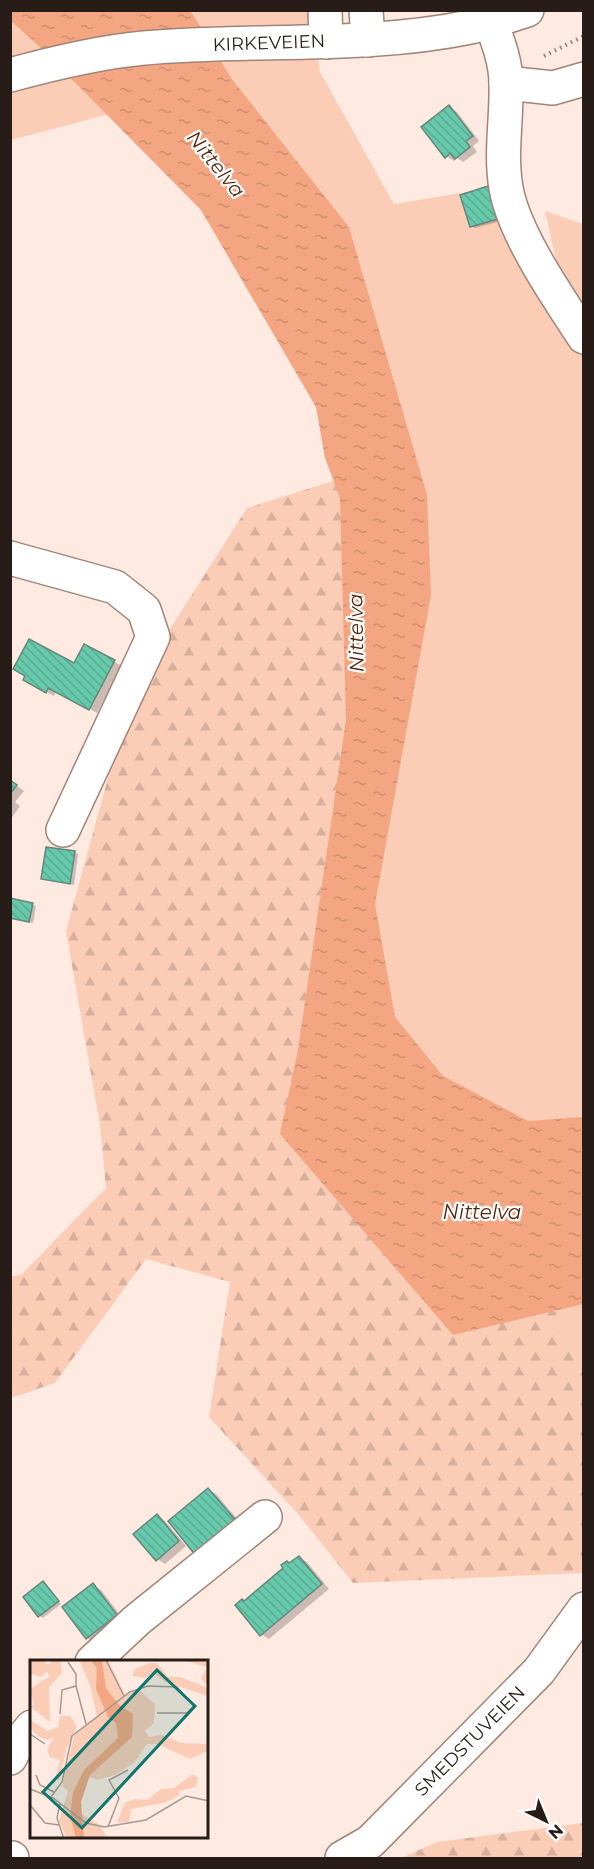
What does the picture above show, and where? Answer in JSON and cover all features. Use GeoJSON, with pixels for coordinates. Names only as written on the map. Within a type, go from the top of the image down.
{"type":"FeatureCollection","features":[{"type":"Feature","properties":{"kind":"street","name":"KIRKEVEIEN"},"geometry":{"type":"LineString","coordinates":[[10,75],[102,53],[326,26],[367,25],[442,32],[491,22],[527,10]]}},
{"type":"Feature","properties":{"kind":"street"},"geometry":{"type":"LineString","coordinates":[[491,22],[504,67],[506,83],[503,167],[510,204],[531,250],[584,337]]}},
{"type":"Feature","properties":{"kind":"street"},"geometry":{"type":"LineString","coordinates":[[506,83],[553,88],[584,78]]}},
{"type":"Feature","properties":{"kind":"street"},"geometry":{"type":"LineString","coordinates":[[10,558],[115,587],[144,610],[153,637],[63,831]]}},
{"type":"Feature","properties":{"kind":"street"},"geometry":{"type":"LineString","coordinates":[[94,1660],[137,1620],[265,1517]]}},
{"type":"Feature","properties":{"kind":"street","name":"SMEDSTUVEIEN"},"geometry":{"type":"LineString","coordinates":[[342,1858],[369,1842],[532,1679],[584,1609]]}},
{"type":"Feature","properties":{"kind":"street"},"geometry":{"type":"LineString","coordinates":[[10,1758],[16,1746],[30,1729]]}},
{"type":"Feature","properties":{"kind":"green space"},"geometry":{"type":"Polygon","coordinates":[[[11,11],[311,11],[320,72],[394,204],[486,189],[583,354],[583,1186],[383,1134],[352,475],[155,102],[11,140],[11,11]]]}},
{"type":"Feature","properties":{"kind":"green space"},"geometry":{"type":"Polygon","coordinates":[[[545,211],[583,224],[583,309],[558,269],[545,211]]]}},
{"type":"Feature","properties":{"kind":"green space"},"geometry":{"type":"Polygon","coordinates":[[[352,475],[358,748],[318,969],[583,1270],[549,1328],[583,1358],[583,1573],[353,1583],[298,1514],[209,1417],[230,1282],[146,1259],[55,1383],[11,1398],[10,1277],[22,1274],[106,1188],[100,1125],[66,931],[133,687],[247,508],[352,475]]]}},
{"type":"Feature","properties":{"kind":"green space"},"geometry":{"type":"Polygon","coordinates":[[[583,1270],[583,1358],[549,1328],[583,1270]]]}},
{"type":"Feature","properties":{"kind":"green space"},"geometry":{"type":"Polygon","coordinates":[[[583,1823],[583,1858],[401,1858],[437,1842],[583,1823]]]}},
{"type":"Feature","properties":{"kind":"water","name":"Nittelva"},"geometry":{"type":"Polygon","coordinates":[[[11,11],[189,11],[231,78],[349,227],[427,495],[431,595],[375,904],[395,1017],[443,1076],[528,1121],[583,1117],[583,1304],[453,1335],[280,1134],[298,1050],[346,720],[340,498],[325,458],[316,407],[201,210],[43,50],[11,21],[11,11]]]}},
{"type":"Feature","properties":{"kind":"building"},"geometry":{"type":"Polygon","coordinates":[[[449,105],[473,136],[466,141],[470,147],[455,159],[450,153],[445,158],[421,127],[449,105]]]}},
{"type":"Feature","properties":{"kind":"building"},"geometry":{"type":"Polygon","coordinates":[[[488,186],[498,219],[470,227],[460,195],[488,186]]]}},
{"type":"Feature","properties":{"kind":"building"},"geometry":{"type":"Polygon","coordinates":[[[29,639],[74,663],[84,644],[115,660],[89,710],[48,688],[46,693],[23,680],[25,676],[13,669],[29,639]]]}},
{"type":"Feature","properties":{"kind":"building"},"geometry":{"type":"Polygon","coordinates":[[[10,780],[17,785],[10,794],[10,780]]]}},
{"type":"Feature","properties":{"kind":"building"},"geometry":{"type":"Polygon","coordinates":[[[46,847],[75,851],[70,884],[41,879],[46,847]]]}},
{"type":"Feature","properties":{"kind":"building"},"geometry":{"type":"Polygon","coordinates":[[[10,898],[33,903],[29,922],[10,918],[10,898]]]}},
{"type":"Feature","properties":{"kind":"building"},"geometry":{"type":"Polygon","coordinates":[[[208,1488],[237,1522],[196,1556],[168,1521],[208,1488]]]}},
{"type":"Feature","properties":{"kind":"building"},"geometry":{"type":"Polygon","coordinates":[[[157,1514],[179,1541],[156,1561],[133,1534],[157,1514]]]}},
{"type":"Feature","properties":{"kind":"building"},"geometry":{"type":"Polygon","coordinates":[[[299,1556],[322,1584],[260,1636],[235,1605],[242,1599],[244,1601],[283,1568],[281,1565],[299,1556]]]}},
{"type":"Feature","properties":{"kind":"building"},"geometry":{"type":"Polygon","coordinates":[[[43,1581],[59,1601],[38,1617],[23,1597],[43,1581]]]}},
{"type":"Feature","properties":{"kind":"building"},"geometry":{"type":"Polygon","coordinates":[[[93,1583],[117,1615],[86,1639],[62,1607],[93,1583]]]}}]}
